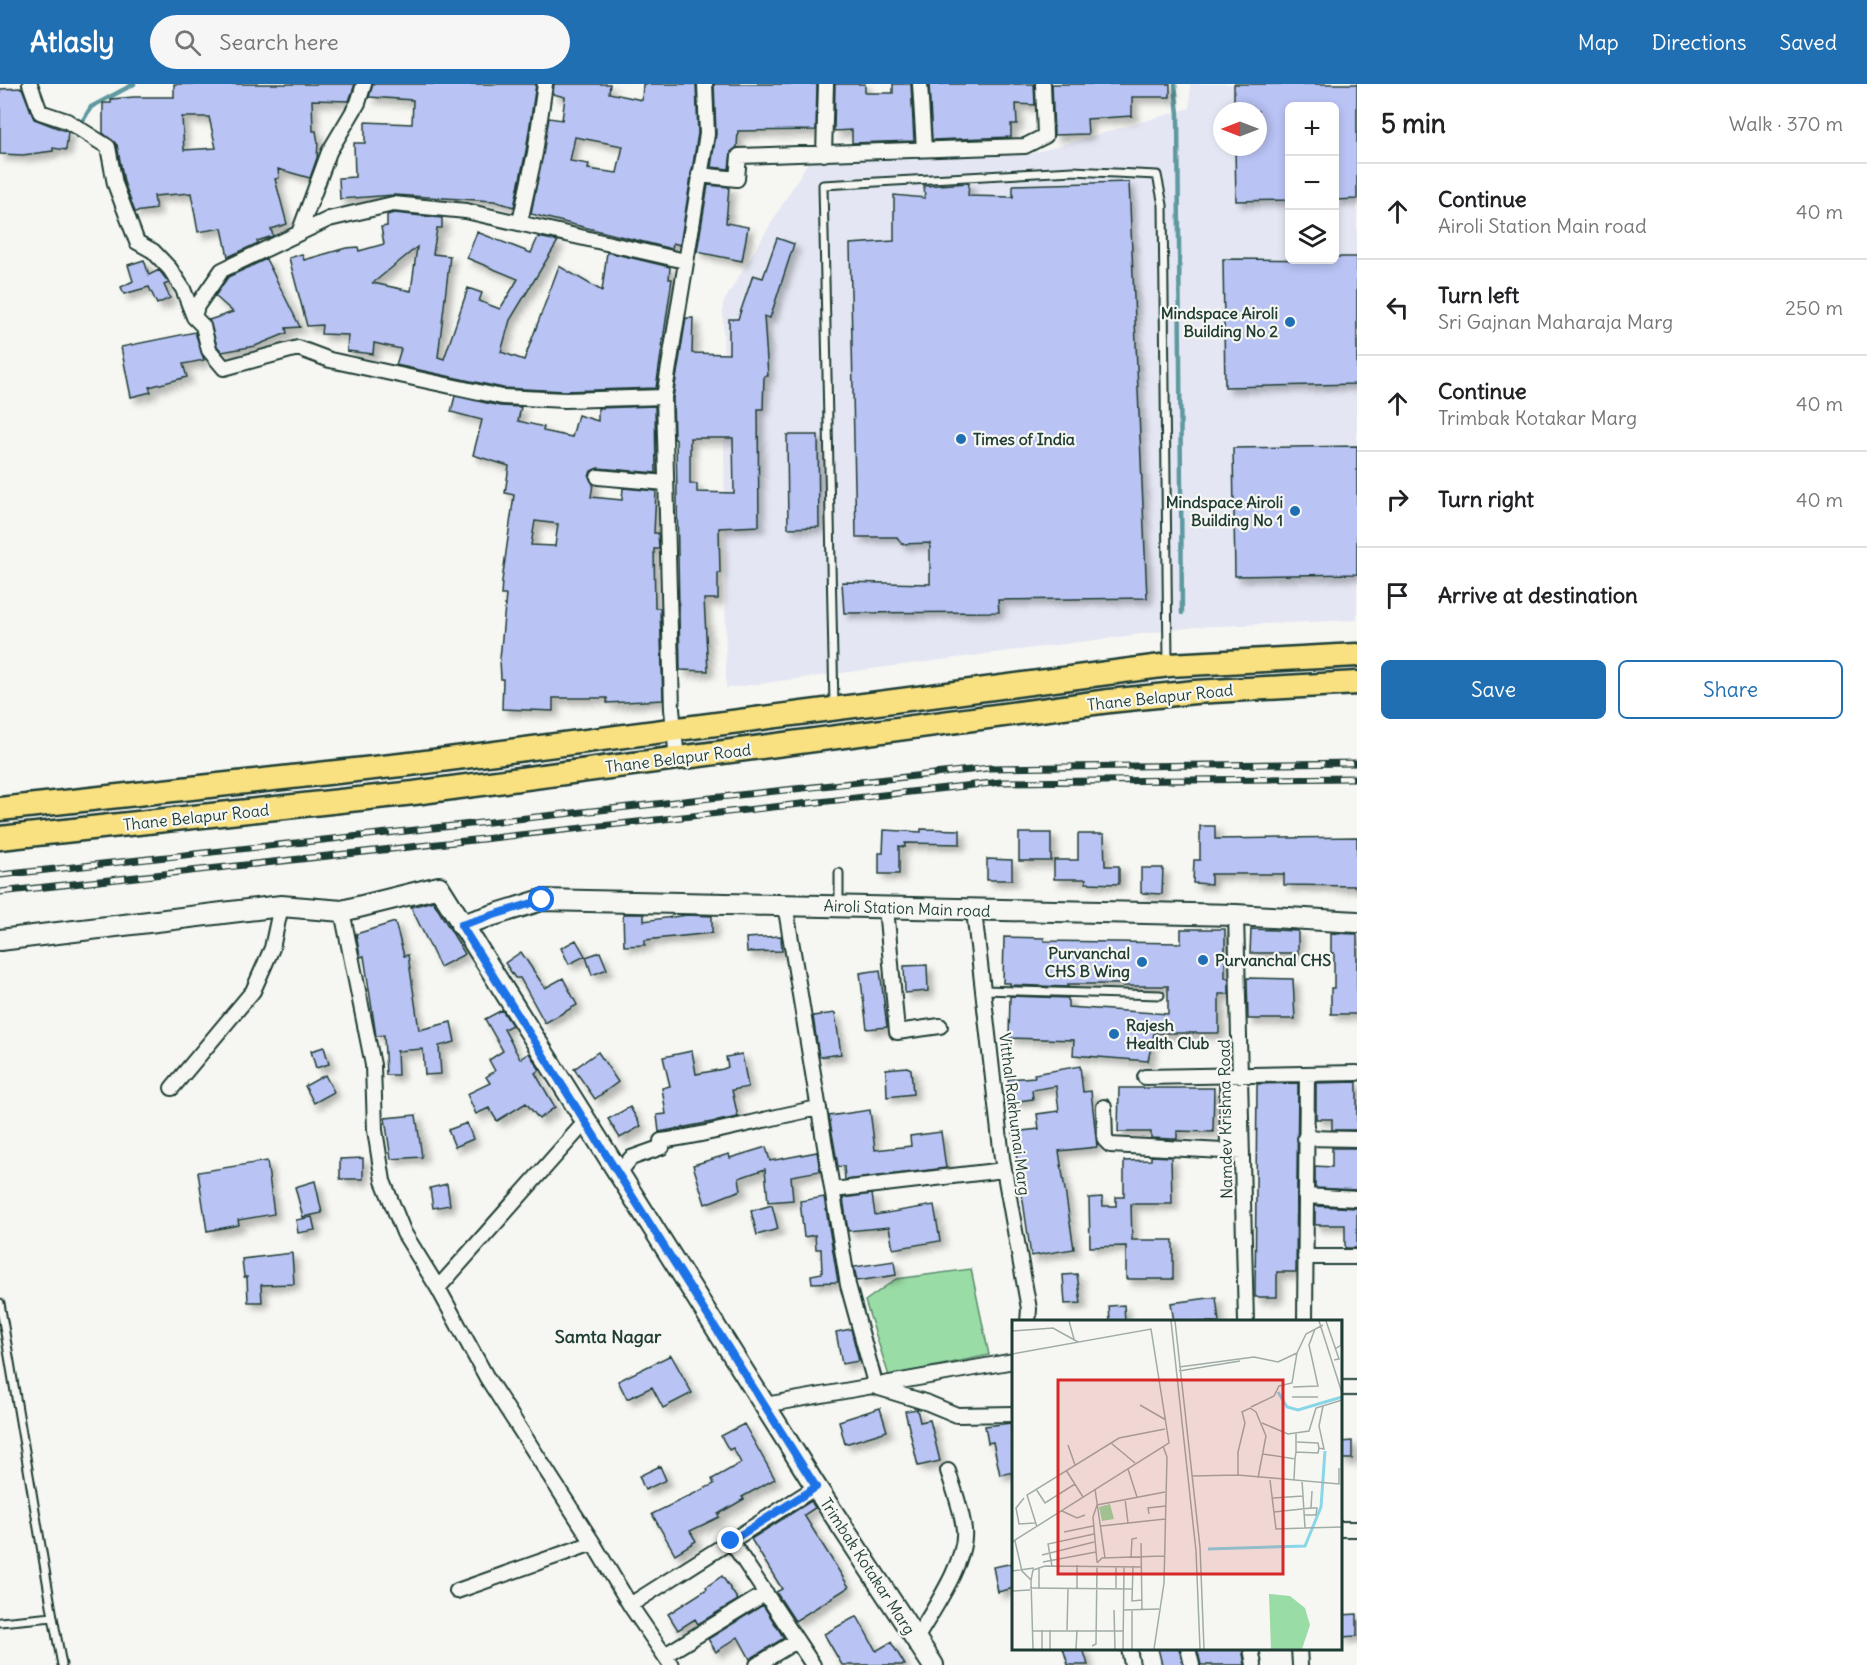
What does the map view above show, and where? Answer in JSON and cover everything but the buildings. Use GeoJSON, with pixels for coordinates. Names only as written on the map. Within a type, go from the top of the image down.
{"type":"FeatureCollection","features":[{"type":"Feature","properties":{"kind":"main road","name":"Thane Belapur Road"},"geometry":{"type":"LineString","coordinates":[[0,809],[410,764],[1168,665],[1357,655]]}},
{"type":"Feature","properties":{"kind":"main road","name":"Thane Belapur Road"},"geometry":{"type":"LineString","coordinates":[[0,838],[414,793],[1109,701],[1195,692],[1357,683]]}},
{"type":"Feature","properties":{"kind":"street"},"geometry":{"type":"LineString","coordinates":[[30,84],[40,112],[67,121],[108,147],[115,184],[137,242],[153,251],[170,269],[183,289],[194,317],[203,326],[209,350],[224,368],[298,348],[330,360],[502,397],[565,400],[664,397]]}},
{"type":"Feature","properties":{"kind":"street"},"geometry":{"type":"LineString","coordinates":[[299,233],[329,152],[358,103],[364,84]]}},
{"type":"Feature","properties":{"kind":"street"},"geometry":{"type":"LineString","coordinates":[[520,222],[535,153],[545,84]]}},
{"type":"Feature","properties":{"kind":"street"},"geometry":{"type":"LineString","coordinates":[[677,759],[673,730],[664,397],[707,134],[705,84]]}},
{"type":"Feature","properties":{"kind":"street"},"geometry":{"type":"LineString","coordinates":[[824,154],[826,84]]}},
{"type":"Feature","properties":{"kind":"street"},"geometry":{"type":"LineString","coordinates":[[920,84],[924,149]]}},
{"type":"Feature","properties":{"kind":"street"},"geometry":{"type":"LineString","coordinates":[[699,175],[737,179],[739,156],[1024,146],[1045,136],[1043,84]]}},
{"type":"Feature","properties":{"kind":"street"},"geometry":{"type":"LineString","coordinates":[[194,317],[197,306],[222,270],[329,219],[393,204],[466,210],[685,261]]}},
{"type":"Feature","properties":{"kind":"street"},"geometry":{"type":"LineString","coordinates":[[598,477],[666,483]]}},
{"type":"Feature","properties":{"kind":"street","name":"Trimbak Kotakar Marg"},"geometry":{"type":"LineString","coordinates":[[342,912],[439,887],[816,1487],[933,1665]]}},
{"type":"Feature","properties":{"kind":"street","name":"Airoli Station Main road"},"geometry":{"type":"LineString","coordinates":[[461,925],[542,900],[1236,915],[1357,922]]}},
{"type":"Feature","properties":{"kind":"street"},"geometry":{"type":"LineString","coordinates":[[785,904],[848,1285],[876,1387]]}},
{"type":"Feature","properties":{"kind":"street"},"geometry":{"type":"LineString","coordinates":[[172,1088],[253,991],[272,948],[281,906]]}},
{"type":"Feature","properties":{"kind":"street"},"geometry":{"type":"LineString","coordinates":[[0,940],[281,906],[342,912],[373,1065],[375,1130],[383,1181],[404,1233],[438,1288],[487,1378],[630,1605],[668,1660],[765,1593]]}},
{"type":"Feature","properties":{"kind":"street"},"geometry":{"type":"LineString","coordinates":[[886,907],[897,1032],[940,1026]]}},
{"type":"Feature","properties":{"kind":"street","name":"Vitthal Rakhumai Marg"},"geometry":{"type":"LineString","coordinates":[[974,911],[1004,1170],[1029,1309],[1028,1320]]}},
{"type":"Feature","properties":{"kind":"street","name":"Namdev Krishna Road"},"geometry":{"type":"LineString","coordinates":[[1236,915],[1235,1152],[1246,1320]]}},
{"type":"Feature","properties":{"kind":"street"},"geometry":{"type":"LineString","coordinates":[[1145,1077],[1357,1073]]}},
{"type":"Feature","properties":{"kind":"street"},"geometry":{"type":"LineString","coordinates":[[1305,1320],[1307,1074]]}},
{"type":"Feature","properties":{"kind":"street"},"geometry":{"type":"LineString","coordinates":[[1104,1107],[1108,1144],[1235,1152]]}},
{"type":"Feature","properties":{"kind":"street"},"geometry":{"type":"LineString","coordinates":[[619,1173],[631,1158],[662,1147],[661,1141],[708,1135],[751,1121],[819,1108]]}},
{"type":"Feature","properties":{"kind":"street"},"geometry":{"type":"LineString","coordinates":[[438,1288],[587,1120]]}},
{"type":"Feature","properties":{"kind":"street"},"geometry":{"type":"LineString","coordinates":[[1305,1138],[1357,1139]]}},
{"type":"Feature","properties":{"kind":"street"},"geometry":{"type":"LineString","coordinates":[[833,1190],[1004,1170]]}},
{"type":"Feature","properties":{"kind":"street"},"geometry":{"type":"LineString","coordinates":[[1305,1196],[1357,1199]]}},
{"type":"Feature","properties":{"kind":"street"},"geometry":{"type":"LineString","coordinates":[[1305,1257],[1357,1257]]}},
{"type":"Feature","properties":{"kind":"street"},"geometry":{"type":"LineString","coordinates":[[765,1405],[876,1387],[1012,1360]]}},
{"type":"Feature","properties":{"kind":"street"},"geometry":{"type":"LineString","coordinates":[[876,1387],[928,1403],[957,1416],[1012,1414]]}},
{"type":"Feature","properties":{"kind":"street"},"geometry":{"type":"LineString","coordinates":[[916,1639],[947,1584],[959,1558],[963,1541],[964,1532],[960,1508],[948,1472]]}},
{"type":"Feature","properties":{"kind":"street"},"geometry":{"type":"LineString","coordinates":[[630,1605],[816,1487]]}},
{"type":"Feature","properties":{"kind":"street"},"geometry":{"type":"LineString","coordinates":[[731,1541],[813,1665]]}},
{"type":"Feature","properties":{"kind":"street"},"geometry":{"type":"LineString","coordinates":[[457,1591],[593,1543]]}},
{"type":"Feature","properties":{"kind":"street"},"geometry":{"type":"LineString","coordinates":[[757,1665],[796,1641]]}},
{"type":"Feature","properties":{"kind":"street"},"geometry":{"type":"LineString","coordinates":[[1129,1650],[1132,1665]]}},
{"type":"Feature","properties":{"kind":"street"},"geometry":{"type":"LineString","coordinates":[[1188,1650],[1192,1665]]}},
{"type":"Feature","properties":{"kind":"street"},"geometry":{"type":"LineString","coordinates":[[1251,1650],[1254,1665]]}},
{"type":"Feature","properties":{"kind":"street"},"geometry":{"type":"LineString","coordinates":[[1299,1650],[1300,1665]]}},
{"type":"Feature","properties":{"kind":"lane"},"geometry":{"type":"LineString","coordinates":[[834,708],[823,185],[1073,171],[1157,176],[1163,205],[1168,665]]}},
{"type":"Feature","properties":{"kind":"lane"},"geometry":{"type":"LineString","coordinates":[[838,873],[839,906]]}},
{"type":"Feature","properties":{"kind":"lane"},"geometry":{"type":"LineString","coordinates":[[983,990],[1160,994]]}},
{"type":"Feature","properties":{"kind":"lane"},"geometry":{"type":"LineString","coordinates":[[0,1303],[62,1665]]}},
{"type":"Feature","properties":{"kind":"lane"},"geometry":{"type":"LineString","coordinates":[[0,1622],[53,1617]]}},
{"type":"Feature","properties":{"kind":"shaded area"},"geometry":{"type":"Polygon","coordinates":[[[1190,84],[1357,84],[1357,620],[1195,627],[726,688],[723,303],[811,157],[1026,155],[1190,108],[1190,84]]]}},
{"type":"Feature","properties":{"kind":"green space"},"geometry":{"type":"Polygon","coordinates":[[[971,1269],[989,1355],[889,1376],[865,1301],[896,1279],[971,1269]]]}},
{"type":"Feature","properties":{"kind":"waterway"},"geometry":{"type":"LineString","coordinates":[[82,122],[91,107],[134,84]]}},
{"type":"Feature","properties":{"kind":"waterway"},"geometry":{"type":"LineString","coordinates":[[1175,84],[1178,114],[1182,613]]}},
{"type":"Feature","properties":{"kind":"railway"},"geometry":{"type":"LineString","coordinates":[[0,875],[989,768],[1357,763]]}},
{"type":"Feature","properties":{"kind":"railway"},"geometry":{"type":"LineString","coordinates":[[0,892],[1001,782],[1357,778]]}},
{"type":"Feature","properties":{"kind":"place","name":"Mindspace Airoli Building No 2"},"geometry":{"type":"Point","coordinates":[1290,322]}},
{"type":"Feature","properties":{"kind":"place","name":"Times of India"},"geometry":{"type":"Point","coordinates":[961,439]}},
{"type":"Feature","properties":{"kind":"place","name":"Mindspace Airoli Building No 1"},"geometry":{"type":"Point","coordinates":[1295,511]}},
{"type":"Feature","properties":{"kind":"place","name":"Purvanchal CHS"},"geometry":{"type":"Point","coordinates":[1203,960]}},
{"type":"Feature","properties":{"kind":"place","name":"Purvanchal CHS B Wing"},"geometry":{"type":"Point","coordinates":[1142,962]}},
{"type":"Feature","properties":{"kind":"place","name":"Rajesh Health Club"},"geometry":{"type":"Point","coordinates":[1114,1034]}},
{"type":"Feature","properties":{"kind":"district","name":"Samta Nagar"},"geometry":{"type":"Point","coordinates":[608,1336]}},
{"type":"Feature","properties":{"kind":"route"},"geometry":{"type":"LineString","coordinates":[[542,900],[461,925],[587,1120],[816,1487],[731,1541]]}}]}
